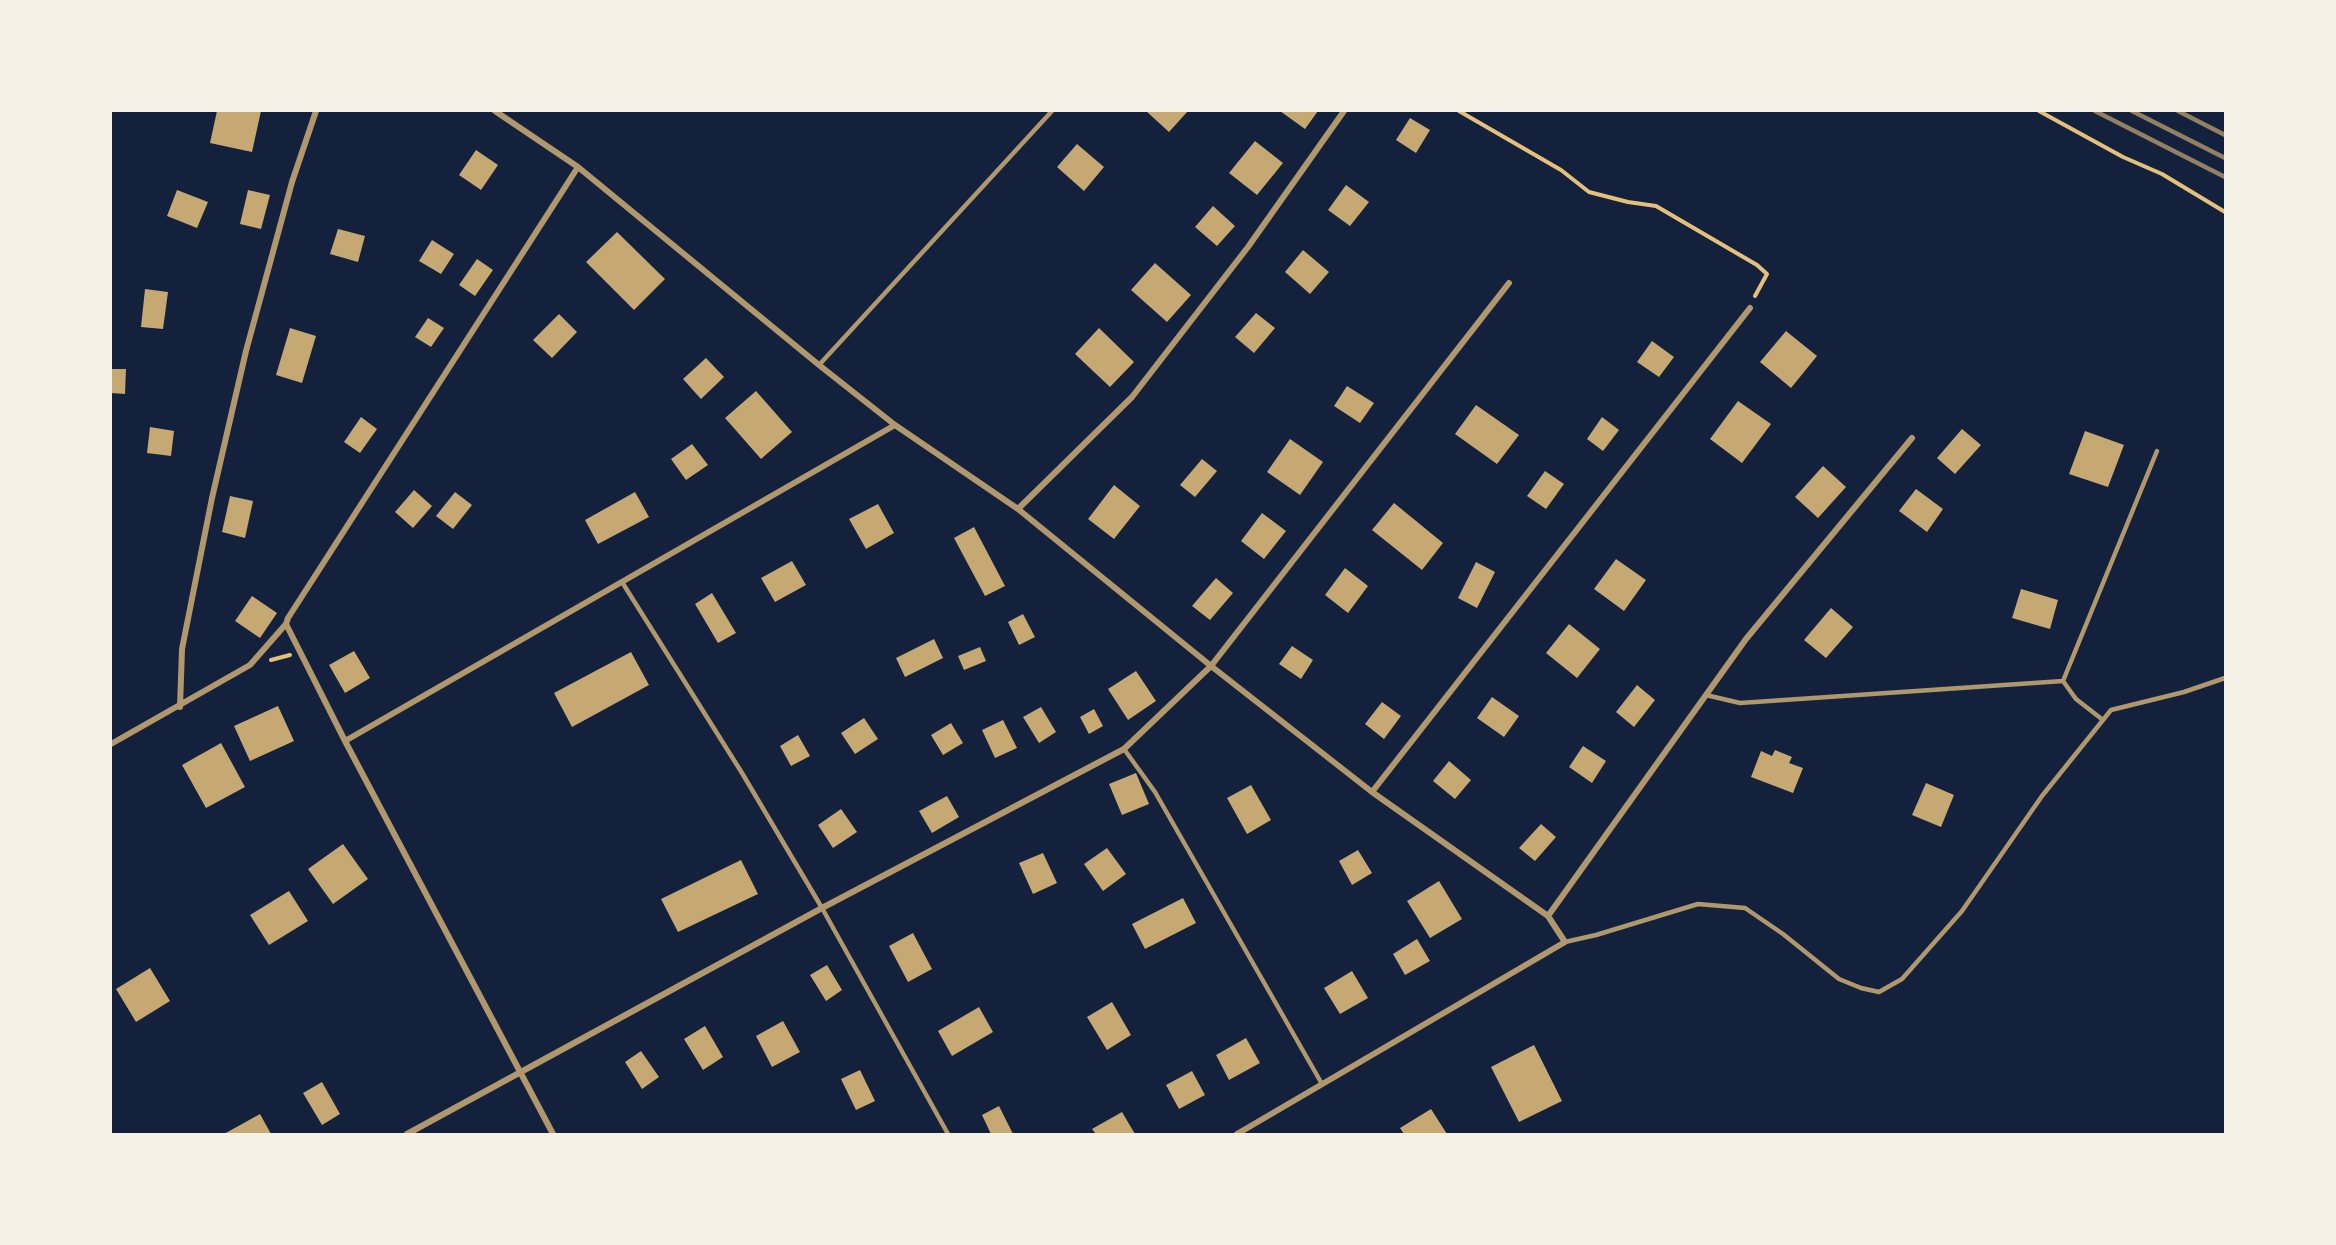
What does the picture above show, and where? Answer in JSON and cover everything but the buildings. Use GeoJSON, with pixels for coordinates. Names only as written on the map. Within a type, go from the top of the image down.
{"type":"FeatureCollection","features":[{"type":"Feature","properties":{"kind":"street"},"geometry":{"type":"LineString","coordinates":[[180,706],[182,649],[215,486],[246,351],[289,193],[316,111]]}},
{"type":"Feature","properties":{"kind":"street"},"geometry":{"type":"LineString","coordinates":[[495,111],[578,167],[819,365],[895,424],[1018,509],[1211,666],[1372,792],[1548,916],[1565,942],[1237,1134]]}},
{"type":"Feature","properties":{"kind":"street"},"geometry":{"type":"LineString","coordinates":[[1018,509],[1132,397],[1248,247],[1344,111]]}},
{"type":"Feature","properties":{"kind":"street"},"geometry":{"type":"LineString","coordinates":[[111,744],[250,665],[287,621],[578,167]]}},
{"type":"Feature","properties":{"kind":"street"},"geometry":{"type":"LineString","coordinates":[[407,1134],[822,908],[1124,749],[1211,666],[1509,283]]}},
{"type":"Feature","properties":{"kind":"street"},"geometry":{"type":"LineString","coordinates":[[1372,792],[1750,308]]}},
{"type":"Feature","properties":{"kind":"street"},"geometry":{"type":"LineString","coordinates":[[345,741],[895,424]]}},
{"type":"Feature","properties":{"kind":"street"},"geometry":{"type":"LineString","coordinates":[[1548,916],[1746,639],[1912,438]]}},
{"type":"Feature","properties":{"kind":"street"},"geometry":{"type":"LineString","coordinates":[[287,621],[345,741],[553,1134]]}},
{"type":"Feature","properties":{"kind":"lane"},"geometry":{"type":"LineString","coordinates":[[819,365],[1052,111]]}},
{"type":"Feature","properties":{"kind":"lane"},"geometry":{"type":"LineString","coordinates":[[2063,681],[2157,451]]}},
{"type":"Feature","properties":{"kind":"lane"},"geometry":{"type":"LineString","coordinates":[[622,582],[742,773],[822,908],[948,1134]]}},
{"type":"Feature","properties":{"kind":"lane"},"geometry":{"type":"LineString","coordinates":[[1565,942],[1698,904],[1745,908],[1783,934],[1839,979],[1879,992],[1902,979],[1962,911],[2042,796],[2111,710],[2184,692],[2225,678]]}},
{"type":"Feature","properties":{"kind":"lane"},"geometry":{"type":"LineString","coordinates":[[1706,695],[1740,703],[2063,681]]}},
{"type":"Feature","properties":{"kind":"lane"},"geometry":{"type":"LineString","coordinates":[[2063,681],[2076,699],[2103,720]]}},
{"type":"Feature","properties":{"kind":"lane"},"geometry":{"type":"LineString","coordinates":[[1124,749],[1155,792],[1322,1084]]}},
{"type":"Feature","properties":{"kind":"path"},"geometry":{"type":"LineString","coordinates":[[1459,111],[1561,170],[1589,192],[1628,202],[1656,206],[1757,265],[1767,274],[1750,308]]}},
{"type":"Feature","properties":{"kind":"path"},"geometry":{"type":"LineString","coordinates":[[2039,111],[2123,157],[2162,174],[2225,212]]}},
{"type":"Feature","properties":{"kind":"railway"},"geometry":{"type":"LineString","coordinates":[[2095,111],[2225,177]]}},
{"type":"Feature","properties":{"kind":"railway"},"geometry":{"type":"LineString","coordinates":[[2132,111],[2225,158]]}},
{"type":"Feature","properties":{"kind":"railway"},"geometry":{"type":"LineString","coordinates":[[2178,111],[2225,135]]}}]}
